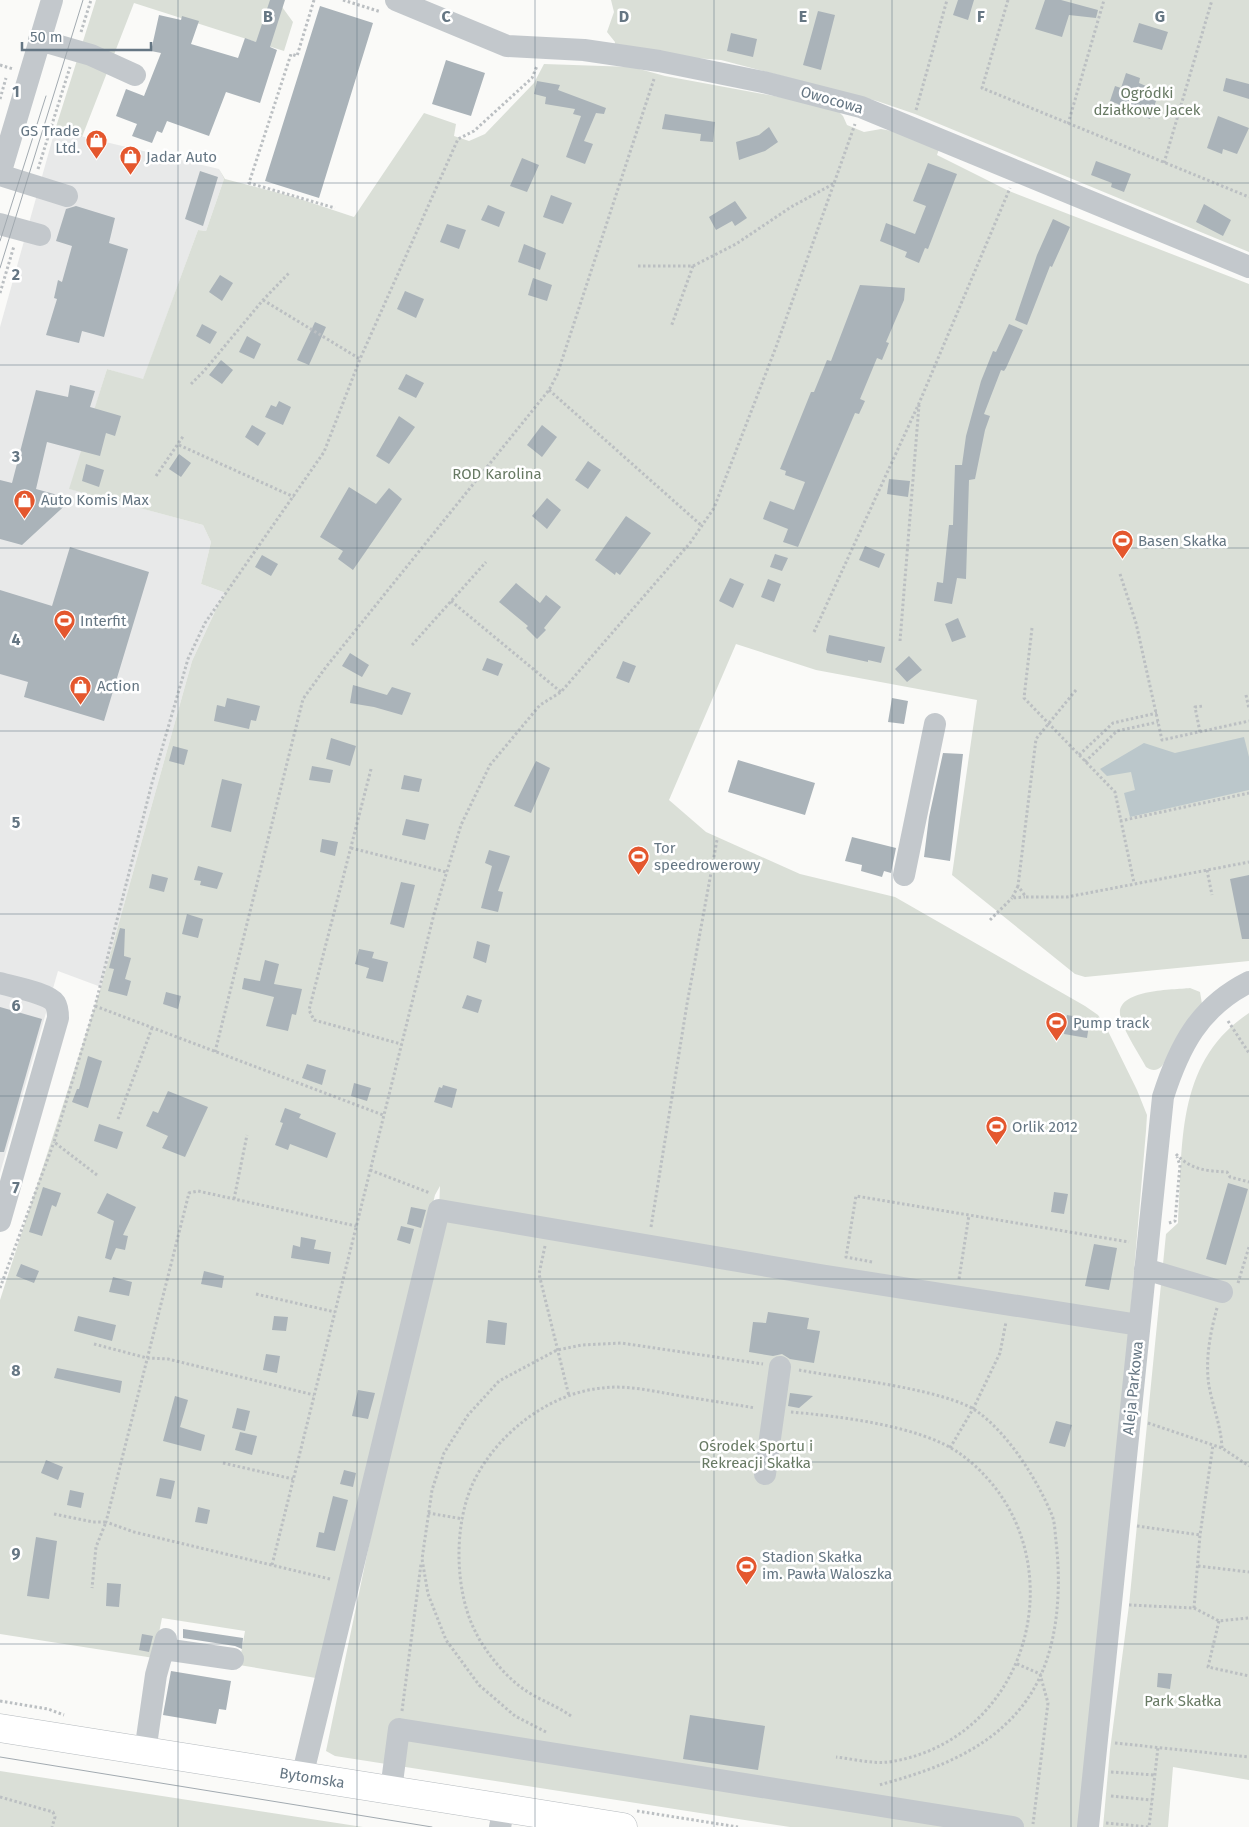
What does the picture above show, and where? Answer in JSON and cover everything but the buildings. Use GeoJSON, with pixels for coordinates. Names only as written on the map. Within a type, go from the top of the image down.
{"type":"FeatureCollection","features":[{"type":"Feature","properties":{"kind":"main road","name":"Bytomska"},"geometry":{"type":"LineString","coordinates":[[0,1728],[391,1790],[502,1818],[623,1827]]}},
{"type":"Feature","properties":{"kind":"street"},"geometry":{"type":"LineString","coordinates":[[52,0],[0,174],[67,196]]}},
{"type":"Feature","properties":{"kind":"street","name":"Owocowa"},"geometry":{"type":"LineString","coordinates":[[392,7],[507,46],[542,50],[584,50],[659,61],[763,82],[861,107],[1249,267]]}},
{"type":"Feature","properties":{"kind":"street"},"geometry":{"type":"LineString","coordinates":[[40,40],[91,55],[135,75]]}},
{"type":"Feature","properties":{"kind":"street"},"geometry":{"type":"LineString","coordinates":[[0,224],[40,235]]}},
{"type":"Feature","properties":{"kind":"street"},"geometry":{"type":"LineString","coordinates":[[904,875],[935,724]]}},
{"type":"Feature","properties":{"kind":"street","name":"Aleja Parkowa"},"geometry":{"type":"LineString","coordinates":[[1096,1825],[1111,1604],[1163,1097],[1173,1064],[1198,1022],[1217,1003],[1249,982]]}},
{"type":"Feature","properties":{"kind":"street"},"geometry":{"type":"LineString","coordinates":[[0,983],[45,996],[54,1002],[58,1009],[58,1018],[0,1221]]}},
{"type":"Feature","properties":{"kind":"street"},"geometry":{"type":"LineString","coordinates":[[302,1777],[439,1210],[648,1245],[957,1287],[1139,1325]]}},
{"type":"Feature","properties":{"kind":"street"},"geometry":{"type":"LineString","coordinates":[[1145,1269],[1222,1292]]}},
{"type":"Feature","properties":{"kind":"street"},"geometry":{"type":"LineString","coordinates":[[764,1474],[780,1367]]}},
{"type":"Feature","properties":{"kind":"street"},"geometry":{"type":"LineString","coordinates":[[145,1752],[156,1675],[165,1644],[233,1659]]}},
{"type":"Feature","properties":{"kind":"street"},"geometry":{"type":"LineString","coordinates":[[391,1790],[399,1730],[1012,1827]]}},
{"type":"Feature","properties":{"kind":"path"},"geometry":{"type":"LineString","coordinates":[[85,21],[91,0]]}},
{"type":"Feature","properties":{"kind":"path"},"geometry":{"type":"LineString","coordinates":[[314,0],[297,56],[291,53],[249,183],[336,208]]}},
{"type":"Feature","properties":{"kind":"path"},"geometry":{"type":"LineString","coordinates":[[343,0],[392,7]]}},
{"type":"Feature","properties":{"kind":"path"},"geometry":{"type":"LineString","coordinates":[[911,127],[947,0]]}},
{"type":"Feature","properties":{"kind":"path"},"geometry":{"type":"LineString","coordinates":[[1008,0],[982,88],[1249,197]]}},
{"type":"Feature","properties":{"kind":"path"},"geometry":{"type":"LineString","coordinates":[[1068,124],[1104,0]]}},
{"type":"Feature","properties":{"kind":"path"},"geometry":{"type":"LineString","coordinates":[[1164,163],[1212,0]]}},
{"type":"Feature","properties":{"kind":"path"},"geometry":{"type":"LineString","coordinates":[[0,1288],[54,1142],[95,1006],[152,784],[188,659],[205,623],[324,452],[360,359],[458,139],[474,131],[532,78],[542,50]]}},
{"type":"Feature","properties":{"kind":"path"},"geometry":{"type":"LineString","coordinates":[[215,1052],[304,700],[332,659],[549,390],[557,375],[659,61]]}},
{"type":"Feature","properties":{"kind":"path"},"geometry":{"type":"LineString","coordinates":[[0,65],[18,70]]}},
{"type":"Feature","properties":{"kind":"path"},"geometry":{"type":"LineString","coordinates":[[272,1565],[401,1044],[446,872],[461,825],[490,765],[540,705],[561,692],[702,526],[718,499],[835,183],[861,107]]}},
{"type":"Feature","properties":{"kind":"path"},"geometry":{"type":"LineString","coordinates":[[814,632],[920,402],[1017,171]]}},
{"type":"Feature","properties":{"kind":"path"},"geometry":{"type":"LineString","coordinates":[[638,266],[693,266],[736,244],[791,207],[835,183]]}},
{"type":"Feature","properties":{"kind":"path"},"geometry":{"type":"LineString","coordinates":[[671,328],[693,266]]}},
{"type":"Feature","properties":{"kind":"path"},"geometry":{"type":"LineString","coordinates":[[191,384],[263,300],[290,272]]}},
{"type":"Feature","properties":{"kind":"path"},"geometry":{"type":"LineString","coordinates":[[263,300],[360,359]]}},
{"type":"Feature","properties":{"kind":"path"},"geometry":{"type":"LineString","coordinates":[[549,390],[702,526]]}},
{"type":"Feature","properties":{"kind":"path"},"geometry":{"type":"LineString","coordinates":[[900,641],[920,402]]}},
{"type":"Feature","properties":{"kind":"path"},"geometry":{"type":"LineString","coordinates":[[156,476],[179,445],[184,435]]}},
{"type":"Feature","properties":{"kind":"path"},"geometry":{"type":"LineString","coordinates":[[179,445],[294,497]]}},
{"type":"Feature","properties":{"kind":"path"},"geometry":{"type":"LineString","coordinates":[[412,644],[486,562]]}},
{"type":"Feature","properties":{"kind":"path"},"geometry":{"type":"LineString","coordinates":[[1120,574],[1136,623],[1162,740],[1249,721]]}},
{"type":"Feature","properties":{"kind":"path"},"geometry":{"type":"LineString","coordinates":[[451,601],[561,692]]}},
{"type":"Feature","properties":{"kind":"path"},"geometry":{"type":"LineString","coordinates":[[1032,628],[1024,698],[1115,792],[1134,883]]}},
{"type":"Feature","properties":{"kind":"path"},"geometry":{"type":"LineString","coordinates":[[990,920],[1012,898],[1018,886],[1036,739],[1076,690]]}},
{"type":"Feature","properties":{"kind":"path"},"geometry":{"type":"LineString","coordinates":[[1246,695],[1249,709]]}},
{"type":"Feature","properties":{"kind":"path"},"geometry":{"type":"LineString","coordinates":[[1200,732],[1195,707],[1203,706]]}},
{"type":"Feature","properties":{"kind":"path"},"geometry":{"type":"LineString","coordinates":[[1080,756],[1113,723],[1157,713]]}},
{"type":"Feature","properties":{"kind":"path"},"geometry":{"type":"LineString","coordinates":[[1085,762],[1117,731],[1158,722]]}},
{"type":"Feature","properties":{"kind":"path"},"geometry":{"type":"LineString","coordinates":[[372,769],[309,1010],[314,1020],[401,1044]]}},
{"type":"Feature","properties":{"kind":"path"},"geometry":{"type":"LineString","coordinates":[[1120,822],[1249,793]]}},
{"type":"Feature","properties":{"kind":"path"},"geometry":{"type":"LineString","coordinates":[[648,1245],[687,1004],[717,840]]}},
{"type":"Feature","properties":{"kind":"path"},"geometry":{"type":"LineString","coordinates":[[351,848],[446,872]]}},
{"type":"Feature","properties":{"kind":"path"},"geometry":{"type":"LineString","coordinates":[[1012,898],[1067,896],[1249,862]]}},
{"type":"Feature","properties":{"kind":"path"},"geometry":{"type":"LineString","coordinates":[[1207,870],[1212,895]]}},
{"type":"Feature","properties":{"kind":"path"},"geometry":{"type":"LineString","coordinates":[[1018,886],[1026,897]]}},
{"type":"Feature","properties":{"kind":"path"},"geometry":{"type":"LineString","coordinates":[[95,1006],[384,1115]]}},
{"type":"Feature","properties":{"kind":"path"},"geometry":{"type":"LineString","coordinates":[[1224,1025],[1235,1016]]}},
{"type":"Feature","properties":{"kind":"path"},"geometry":{"type":"LineString","coordinates":[[1228,1021],[1249,1053]]}},
{"type":"Feature","properties":{"kind":"path"},"geometry":{"type":"LineString","coordinates":[[118,1119],[152,1028]]}},
{"type":"Feature","properties":{"kind":"path"},"geometry":{"type":"LineString","coordinates":[[234,1199],[247,1135]]}},
{"type":"Feature","properties":{"kind":"path"},"geometry":{"type":"LineString","coordinates":[[54,1142],[97,1175]]}},
{"type":"Feature","properties":{"kind":"path"},"geometry":{"type":"LineString","coordinates":[[1164,1226],[1176,1221],[1180,1165],[1176,1148]]}},
{"type":"Feature","properties":{"kind":"path"},"geometry":{"type":"LineString","coordinates":[[1176,1154],[1184,1163],[1203,1171],[1227,1172],[1230,1177],[1249,1182]]}},
{"type":"Feature","properties":{"kind":"path"},"geometry":{"type":"LineString","coordinates":[[370,1170],[435,1195],[439,1210]]}},
{"type":"Feature","properties":{"kind":"path"},"geometry":{"type":"LineString","coordinates":[[92,1588],[96,1547],[106,1522],[189,1193],[198,1190],[356,1226]]}},
{"type":"Feature","properties":{"kind":"path"},"geometry":{"type":"LineString","coordinates":[[874,1262],[846,1257],[856,1196],[1137,1243]]}},
{"type":"Feature","properties":{"kind":"path"},"geometry":{"type":"LineString","coordinates":[[957,1287],[969,1215]]}},
{"type":"Feature","properties":{"kind":"path"},"geometry":{"type":"LineString","coordinates":[[548,1229],[540,1274],[569,1396]]}},
{"type":"Feature","properties":{"kind":"path"},"geometry":{"type":"LineString","coordinates":[[1222,1448],[1221,1433],[1209,1386],[1210,1341],[1222,1292],[1239,1282],[1249,1248]]}},
{"type":"Feature","properties":{"kind":"path"},"geometry":{"type":"LineString","coordinates":[[950,1275],[957,1287]]}},
{"type":"Feature","properties":{"kind":"path"},"geometry":{"type":"LineString","coordinates":[[256,1294],[334,1312]]}},
{"type":"Feature","properties":{"kind":"path"},"geometry":{"type":"LineString","coordinates":[[950,1448],[973,1409],[1000,1353],[1005,1328]]}},
{"type":"Feature","properties":{"kind":"path"},"geometry":{"type":"LineString","coordinates":[[399,1730],[428,1513],[432,1490],[444,1453],[468,1415],[499,1381],[557,1350],[582,1345],[621,1343],[780,1367],[936,1394],[973,1409],[1010,1444],[1053,1516],[1059,1578],[1055,1620],[1040,1674],[1026,1701],[999,1729],[967,1754],[918,1774],[873,1786]]}},
{"type":"Feature","properties":{"kind":"path"},"geometry":{"type":"LineString","coordinates":[[94,1344],[148,1358],[168,1359],[314,1395]]}},
{"type":"Feature","properties":{"kind":"path"},"geometry":{"type":"LineString","coordinates":[[571,1716],[526,1692],[493,1660],[476,1634],[466,1612],[460,1587],[463,1519],[475,1480],[491,1455],[536,1411],[569,1396],[602,1388],[639,1389],[756,1408]]}},
{"type":"Feature","properties":{"kind":"path"},"geometry":{"type":"LineString","coordinates":[[784,1412],[902,1429],[930,1437],[959,1453],[982,1473],[1000,1493],[1019,1527],[1028,1558],[1031,1588],[1029,1622],[1017,1664],[1005,1687],[986,1712],[966,1730],[939,1746],[887,1762],[836,1757]]}},
{"type":"Feature","properties":{"kind":"path"},"geometry":{"type":"LineString","coordinates":[[1130,1417],[1222,1448],[1249,1466]]}},
{"type":"Feature","properties":{"kind":"path"},"geometry":{"type":"LineString","coordinates":[[1194,1608],[1200,1534],[1213,1445]]}},
{"type":"Feature","properties":{"kind":"path"},"geometry":{"type":"LineString","coordinates":[[223,1463],[293,1479]]}},
{"type":"Feature","properties":{"kind":"path"},"geometry":{"type":"LineString","coordinates":[[428,1513],[463,1519]]}},
{"type":"Feature","properties":{"kind":"path"},"geometry":{"type":"LineString","coordinates":[[54,1514],[92,1522],[106,1522],[134,1532],[348,1584]]}},
{"type":"Feature","properties":{"kind":"path"},"geometry":{"type":"LineString","coordinates":[[1134,1526],[1200,1534]]}},
{"type":"Feature","properties":{"kind":"path"},"geometry":{"type":"LineString","coordinates":[[422,1559],[428,1594],[446,1640],[479,1685],[515,1716],[553,1735]]}},
{"type":"Feature","properties":{"kind":"path"},"geometry":{"type":"LineString","coordinates":[[1198,1566],[1249,1572]]}},
{"type":"Feature","properties":{"kind":"path"},"geometry":{"type":"LineString","coordinates":[[1111,1604],[1194,1608],[1219,1621],[1249,1618]]}},
{"type":"Feature","properties":{"kind":"path"},"geometry":{"type":"LineString","coordinates":[[1219,1621],[1208,1667],[1249,1676]]}},
{"type":"Feature","properties":{"kind":"path"},"geometry":{"type":"LineString","coordinates":[[1017,1664],[1040,1674]]}},
{"type":"Feature","properties":{"kind":"path"},"geometry":{"type":"LineString","coordinates":[[1032,1827],[1048,1703],[1040,1674]]}},
{"type":"Feature","properties":{"kind":"path"},"geometry":{"type":"LineString","coordinates":[[1108,1742],[1249,1758]]}},
{"type":"Feature","properties":{"kind":"path"},"geometry":{"type":"LineString","coordinates":[[1096,1825],[1149,1827],[1158,1748]]}},
{"type":"Feature","properties":{"kind":"path"},"geometry":{"type":"LineString","coordinates":[[1110,1773],[1155,1775]]}},
{"type":"Feature","properties":{"kind":"path"},"geometry":{"type":"LineString","coordinates":[[1107,1798],[1110,1796],[1152,1800]]}},
{"type":"Feature","properties":{"kind":"path"},"geometry":{"type":"LineString","coordinates":[[0,1797],[54,1812],[55,1817],[52,1827]]}},
{"type":"Feature","properties":{"kind":"shaded area"},"geometry":{"type":"Polygon","coordinates":[[[55,130],[219,169],[224,179],[206,231],[198,230],[143,380],[107,369],[70,489],[203,525],[211,542],[201,584],[226,593],[218,605],[192,661],[101,987],[58,971],[0,1173],[0,327],[55,130]]]}},
{"type":"Feature","properties":{"kind":"shaded area"},"geometry":{"type":"Polygon","coordinates":[[[1244,737],[1249,757],[1249,790],[1130,817],[1124,793],[1135,790],[1131,772],[1107,776],[1100,769],[1144,743],[1175,753],[1244,737]]]}},
{"type":"Feature","properties":{"kind":"green space"},"geometry":{"type":"Polygon","coordinates":[[[96,0],[277,0],[293,22],[284,51],[134,3],[82,137],[55,130],[96,0]]]}},
{"type":"Feature","properties":{"kind":"green space","name":"Ogródki działkowe Jacek"},"geometry":{"type":"Polygon","coordinates":[[[611,0],[1249,0],[1249,252],[915,114],[877,101],[721,60],[656,55],[614,48],[615,42],[607,32],[614,12],[611,0]]]}},
{"type":"Feature","properties":{"kind":"green space"},"geometry":{"type":"Polygon","coordinates":[[[544,64],[632,67],[665,76],[834,107],[843,116],[847,125],[864,132],[881,129],[897,132],[939,149],[937,155],[1009,191],[1249,284],[1249,961],[1085,977],[1075,974],[952,875],[977,700],[816,670],[736,644],[669,800],[706,832],[800,874],[895,897],[1085,1006],[1098,1015],[1105,1025],[1137,1090],[1147,1115],[1116,1482],[1078,1827],[790,1827],[335,1756],[326,1751],[439,1210],[440,1186],[435,1195],[316,1678],[239,1665],[245,1631],[162,1618],[154,1658],[0,1634],[0,1300],[101,987],[192,661],[218,605],[226,593],[201,584],[211,542],[203,525],[69,489],[107,369],[143,379],[198,230],[206,231],[224,179],[219,169],[225,179],[294,197],[354,217],[424,113],[456,124],[454,136],[469,141],[485,134],[534,83],[544,64]]]}},
{"type":"Feature","properties":{"kind":"green space"},"geometry":{"type":"Polygon","coordinates":[[[1190,988],[1200,992],[1202,1004],[1162,1066],[1156,1070],[1146,1067],[1126,1031],[1121,1019],[1120,1009],[1125,1002],[1145,993],[1190,988]]]}},
{"type":"Feature","properties":{"kind":"green space","name":"Park Skałka"},"geometry":{"type":"Polygon","coordinates":[[[1249,1013],[1249,1780],[1173,1767],[1168,1827],[1103,1827],[1110,1750],[1129,1605],[1166,1234],[1178,1223],[1183,1135],[1188,1107],[1195,1080],[1207,1055],[1225,1033],[1249,1013]]]}},
{"type":"Feature","properties":{"kind":"green space"},"geometry":{"type":"Polygon","coordinates":[[[0,1771],[363,1827],[0,1827],[0,1771]]]}},
{"type":"Feature","properties":{"kind":"tram line"},"geometry":{"type":"LineString","coordinates":[[0,268],[83,0]]}},
{"type":"Feature","properties":{"kind":"tram line"},"geometry":{"type":"LineString","coordinates":[[0,241],[46,96]]}},
{"type":"Feature","properties":{"kind":"tram line"},"geometry":{"type":"LineString","coordinates":[[0,1757],[432,1827]]}},
{"type":"Feature","properties":{"kind":"place","name":"GS Trade Ltd."},"geometry":{"type":"Point","coordinates":[96,159]}},
{"type":"Feature","properties":{"kind":"place","name":"Jadar Auto"},"geometry":{"type":"Point","coordinates":[130,176]}},
{"type":"Feature","properties":{"kind":"place","name":"Auto Komis Max"},"geometry":{"type":"Point","coordinates":[25,519]}},
{"type":"Feature","properties":{"kind":"place","name":"Basen Skałka"},"geometry":{"type":"Point","coordinates":[1122,560]}},
{"type":"Feature","properties":{"kind":"place","name":"Interfit"},"geometry":{"type":"Point","coordinates":[64,640]}},
{"type":"Feature","properties":{"kind":"place","name":"Action"},"geometry":{"type":"Point","coordinates":[81,705]}},
{"type":"Feature","properties":{"kind":"place","name":"Tor speedrowerowy"},"geometry":{"type":"Point","coordinates":[638,876]}},
{"type":"Feature","properties":{"kind":"place","name":"Pump track"},"geometry":{"type":"Point","coordinates":[1057,1042]}},
{"type":"Feature","properties":{"kind":"place","name":"Orlik 2012"},"geometry":{"type":"Point","coordinates":[996,1146]}},
{"type":"Feature","properties":{"kind":"place","name":"Stadion Skałka im. Pawła Waloszka"},"geometry":{"type":"Point","coordinates":[746,1585]}},
{"type":"Feature","properties":{"kind":"park label","name":"ROD Karolina"},"geometry":{"type":"Point","coordinates":[497,474]}},
{"type":"Feature","properties":{"kind":"park label","name":"Ośrodek Sportu i Rekreacji Skałka"},"geometry":{"type":"Point","coordinates":[756,1454]}}]}
